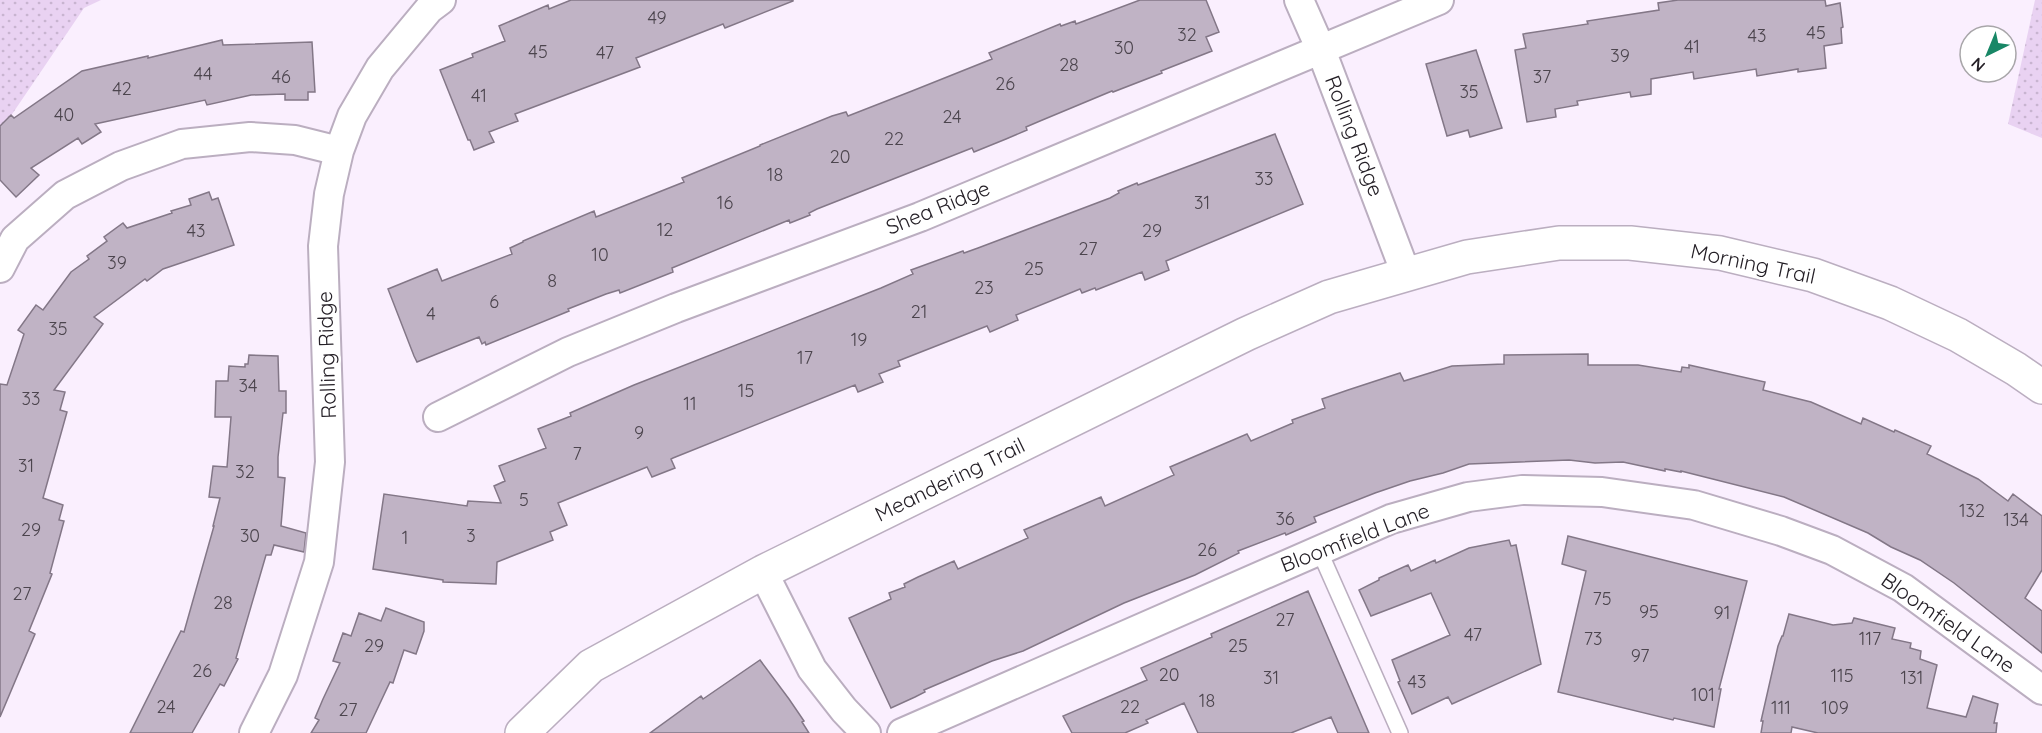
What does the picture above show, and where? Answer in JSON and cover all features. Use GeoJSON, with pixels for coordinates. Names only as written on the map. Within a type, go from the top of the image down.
{"type":"FeatureCollection","features":[{"type":"Feature","properties":{"kind":"street","name":"Rolling Ridge"},"geometry":{"type":"LineString","coordinates":[[254,733],[283,675],[319,562],[330,462],[323,246],[329,194],[339,151],[352,116],[380,68],[429,9],[441,0]]}},
{"type":"Feature","properties":{"kind":"street","name":"Rolling Ridge"},"geometry":{"type":"LineString","coordinates":[[1299,0],[1321,50],[1406,274]]}},
{"type":"Feature","properties":{"kind":"street","name":"Shea Ridge"},"geometry":{"type":"LineString","coordinates":[[438,417],[568,351],[920,217],[1439,0]]}},
{"type":"Feature","properties":{"kind":"street"},"geometry":{"type":"LineString","coordinates":[[0,268],[15,239],[65,195],[121,166],[182,144],[250,137],[295,140],[339,151]]}},
{"type":"Feature","properties":{"kind":"street","name":"Morning Trail"},"geometry":{"type":"LineString","coordinates":[[1406,274],[1467,257],[1559,243],[1630,243],[1720,253],[1813,276],[1890,303],[1958,335],[2042,387]]}},
{"type":"Feature","properties":{"kind":"street","name":"Meandering Trail"},"geometry":{"type":"LineString","coordinates":[[522,733],[591,666],[763,572],[1246,334],[1329,297],[1406,274]]}},
{"type":"Feature","properties":{"kind":"street","name":"Bloomfield Lane"},"geometry":{"type":"LineString","coordinates":[[902,733],[1391,519],[1468,497],[1522,490],[1602,492],[1694,505],[1781,531],[1832,550],[1903,588],[2042,690]]}},
{"type":"Feature","properties":{"kind":"street"},"geometry":{"type":"LineString","coordinates":[[763,572],[812,669],[844,710],[867,733]]}},
{"type":"Feature","properties":{"kind":"lane"},"geometry":{"type":"LineString","coordinates":[[1319,550],[1400,733]]}},
{"type":"Feature","properties":{"kind":"shaded area"},"geometry":{"type":"Polygon","coordinates":[[[0,0],[101,0],[84,8],[0,132],[0,0]]]}},
{"type":"Feature","properties":{"kind":"shaded area"},"geometry":{"type":"Polygon","coordinates":[[[2035,0],[2042,0],[2042,138],[2008,124],[2035,0]]]}},
{"type":"Feature","properties":{"kind":"building"},"geometry":{"type":"Polygon","coordinates":[[[571,0],[793,1],[725,28],[723,24],[636,58],[640,67],[515,114],[518,121],[489,132],[494,142],[474,150],[440,70],[505,41],[499,26],[548,5],[549,9],[571,0]]]}},
{"type":"Feature","properties":{"kind":"building"},"geometry":{"type":"Polygon","coordinates":[[[1140,0],[1206,0],[1219,32],[1206,37],[1212,51],[1040,121],[1026,127],[1027,130],[974,152],[972,148],[817,209],[809,213],[810,215],[790,223],[789,220],[672,268],[673,272],[620,293],[619,290],[606,294],[486,345],[485,342],[482,344],[479,337],[417,362],[414,356],[388,289],[437,269],[442,281],[512,254],[510,248],[523,241],[594,211],[596,217],[684,182],[682,178],[832,116],[846,112],[848,116],[992,59],[989,53],[1060,24],[1061,26],[1075,21],[1076,24],[1140,0]]]}},
{"type":"Feature","properties":{"kind":"building"},"geometry":{"type":"Polygon","coordinates":[[[1678,0],[1825,0],[1826,6],[1840,3],[1842,43],[1824,46],[1826,68],[1798,72],[1798,69],[1757,76],[1756,69],[1694,79],[1693,72],[1651,79],[1651,94],[1631,97],[1630,92],[1577,101],[1578,105],[1555,109],[1556,117],[1527,122],[1515,50],[1526,48],[1523,34],[1659,10],[1658,3],[1678,0]]]}},
{"type":"Feature","properties":{"kind":"building"},"geometry":{"type":"Polygon","coordinates":[[[222,40],[223,45],[312,42],[315,92],[308,92],[308,100],[285,100],[285,94],[251,95],[207,105],[205,100],[95,124],[101,132],[82,144],[78,138],[31,168],[39,175],[16,197],[0,180],[0,126],[11,115],[14,118],[82,71],[222,40]]]}},
{"type":"Feature","properties":{"kind":"building"},"geometry":{"type":"Polygon","coordinates":[[[1476,50],[1502,128],[1470,137],[1468,130],[1447,136],[1426,64],[1476,50]]]}},
{"type":"Feature","properties":{"kind":"building"},"geometry":{"type":"Polygon","coordinates":[[[1275,134],[1303,204],[1166,261],[1169,270],[1145,280],[1142,272],[1096,290],[1095,288],[1082,293],[1080,289],[1016,315],[1018,320],[990,332],[987,326],[898,361],[900,366],[879,374],[883,382],[858,392],[855,385],[673,458],[671,459],[675,468],[652,477],[647,467],[558,503],[567,525],[550,532],[553,540],[497,562],[496,584],[443,582],[443,580],[373,569],[384,494],[467,506],[468,501],[501,503],[494,486],[505,481],[499,466],[546,448],[538,429],[571,416],[570,413],[634,385],[881,288],[913,274],[911,270],[963,251],[964,253],[978,248],[1110,198],[1119,193],[1118,191],[1137,183],[1138,185],[1275,134]]]}},
{"type":"Feature","properties":{"kind":"building"},"geometry":{"type":"Polygon","coordinates":[[[209,192],[212,200],[218,198],[234,245],[163,269],[147,281],[145,279],[94,317],[103,324],[54,390],[65,392],[60,410],[67,412],[43,498],[63,505],[59,520],[64,521],[50,573],[52,574],[29,631],[35,634],[0,717],[0,384],[7,385],[24,334],[18,330],[36,305],[43,310],[71,272],[89,259],[87,256],[107,241],[104,237],[123,223],[127,228],[172,213],[171,211],[191,205],[189,199],[209,192]]]}},
{"type":"Feature","properties":{"kind":"building"},"geometry":{"type":"Polygon","coordinates":[[[1588,354],[1588,365],[1638,365],[1681,372],[1682,367],[1689,368],[1689,365],[1765,382],[1763,390],[1811,402],[1861,424],[1863,418],[1931,446],[1927,454],[1978,479],[2008,501],[2013,494],[2042,516],[2042,570],[2025,598],[2042,611],[2042,653],[1954,583],[1920,560],[1891,547],[1868,533],[1784,497],[1681,471],[1665,469],[1665,471],[1623,462],[1595,463],[1569,460],[1469,464],[1375,493],[1314,517],[1316,522],[1286,535],[1285,533],[1238,551],[1239,553],[1195,575],[1124,603],[1023,651],[992,661],[924,690],[925,692],[891,708],[849,618],[891,599],[889,593],[905,587],[904,584],[918,577],[954,561],[958,569],[1028,538],[1024,530],[1101,497],[1105,506],[1174,475],[1170,467],[1247,434],[1251,441],[1293,423],[1292,420],[1325,408],[1322,399],[1400,373],[1404,381],[1452,366],[1504,364],[1504,355],[1588,354]]]}},
{"type":"Feature","properties":{"kind":"building"},"geometry":{"type":"Polygon","coordinates":[[[249,355],[278,356],[279,391],[286,391],[286,413],[283,413],[278,457],[278,477],[285,478],[281,526],[306,533],[304,552],[274,545],[271,555],[266,555],[236,658],[238,659],[224,686],[220,684],[192,733],[130,733],[181,631],[184,632],[214,526],[220,498],[209,497],[213,466],[227,467],[231,417],[215,417],[216,381],[228,381],[229,366],[245,367],[245,364],[248,364],[249,355]]]}},
{"type":"Feature","properties":{"kind":"building"},"geometry":{"type":"Polygon","coordinates":[[[1568,536],[1747,581],[1719,689],[1721,689],[1714,727],[1674,718],[1673,720],[1558,692],[1586,571],[1562,564],[1568,536]]]}},
{"type":"Feature","properties":{"kind":"building"},"geometry":{"type":"Polygon","coordinates":[[[1509,540],[1511,546],[1516,545],[1541,664],[1452,704],[1448,697],[1412,714],[1398,682],[1400,681],[1392,660],[1450,635],[1431,593],[1371,616],[1359,590],[1408,565],[1411,571],[1469,548],[1509,540]]]}},
{"type":"Feature","properties":{"kind":"building"},"geometry":{"type":"Polygon","coordinates":[[[1308,591],[1369,733],[1338,733],[1331,717],[1291,733],[1198,733],[1184,703],[1146,720],[1148,723],[1125,733],[1072,733],[1063,716],[1147,680],[1141,668],[1308,591]]]}},
{"type":"Feature","properties":{"kind":"building"},"geometry":{"type":"Polygon","coordinates":[[[386,608],[424,622],[424,631],[416,654],[404,650],[393,683],[390,682],[366,733],[311,733],[319,720],[315,718],[340,663],[333,661],[343,633],[351,636],[359,613],[381,621],[386,608]]]}},
{"type":"Feature","properties":{"kind":"building"},"geometry":{"type":"Polygon","coordinates":[[[1789,614],[1833,625],[1852,623],[1854,618],[1895,628],[1892,639],[1911,643],[1910,648],[1921,651],[1920,659],[1937,665],[1927,708],[1966,717],[1973,696],[1998,704],[1994,723],[1997,723],[1996,733],[1818,733],[1792,727],[1791,733],[1761,733],[1763,721],[1761,721],[1778,646],[1789,614]]]}},
{"type":"Feature","properties":{"kind":"building"},"geometry":{"type":"Polygon","coordinates":[[[760,660],[804,721],[802,722],[809,733],[650,733],[701,696],[703,699],[760,660]]]}}]}
